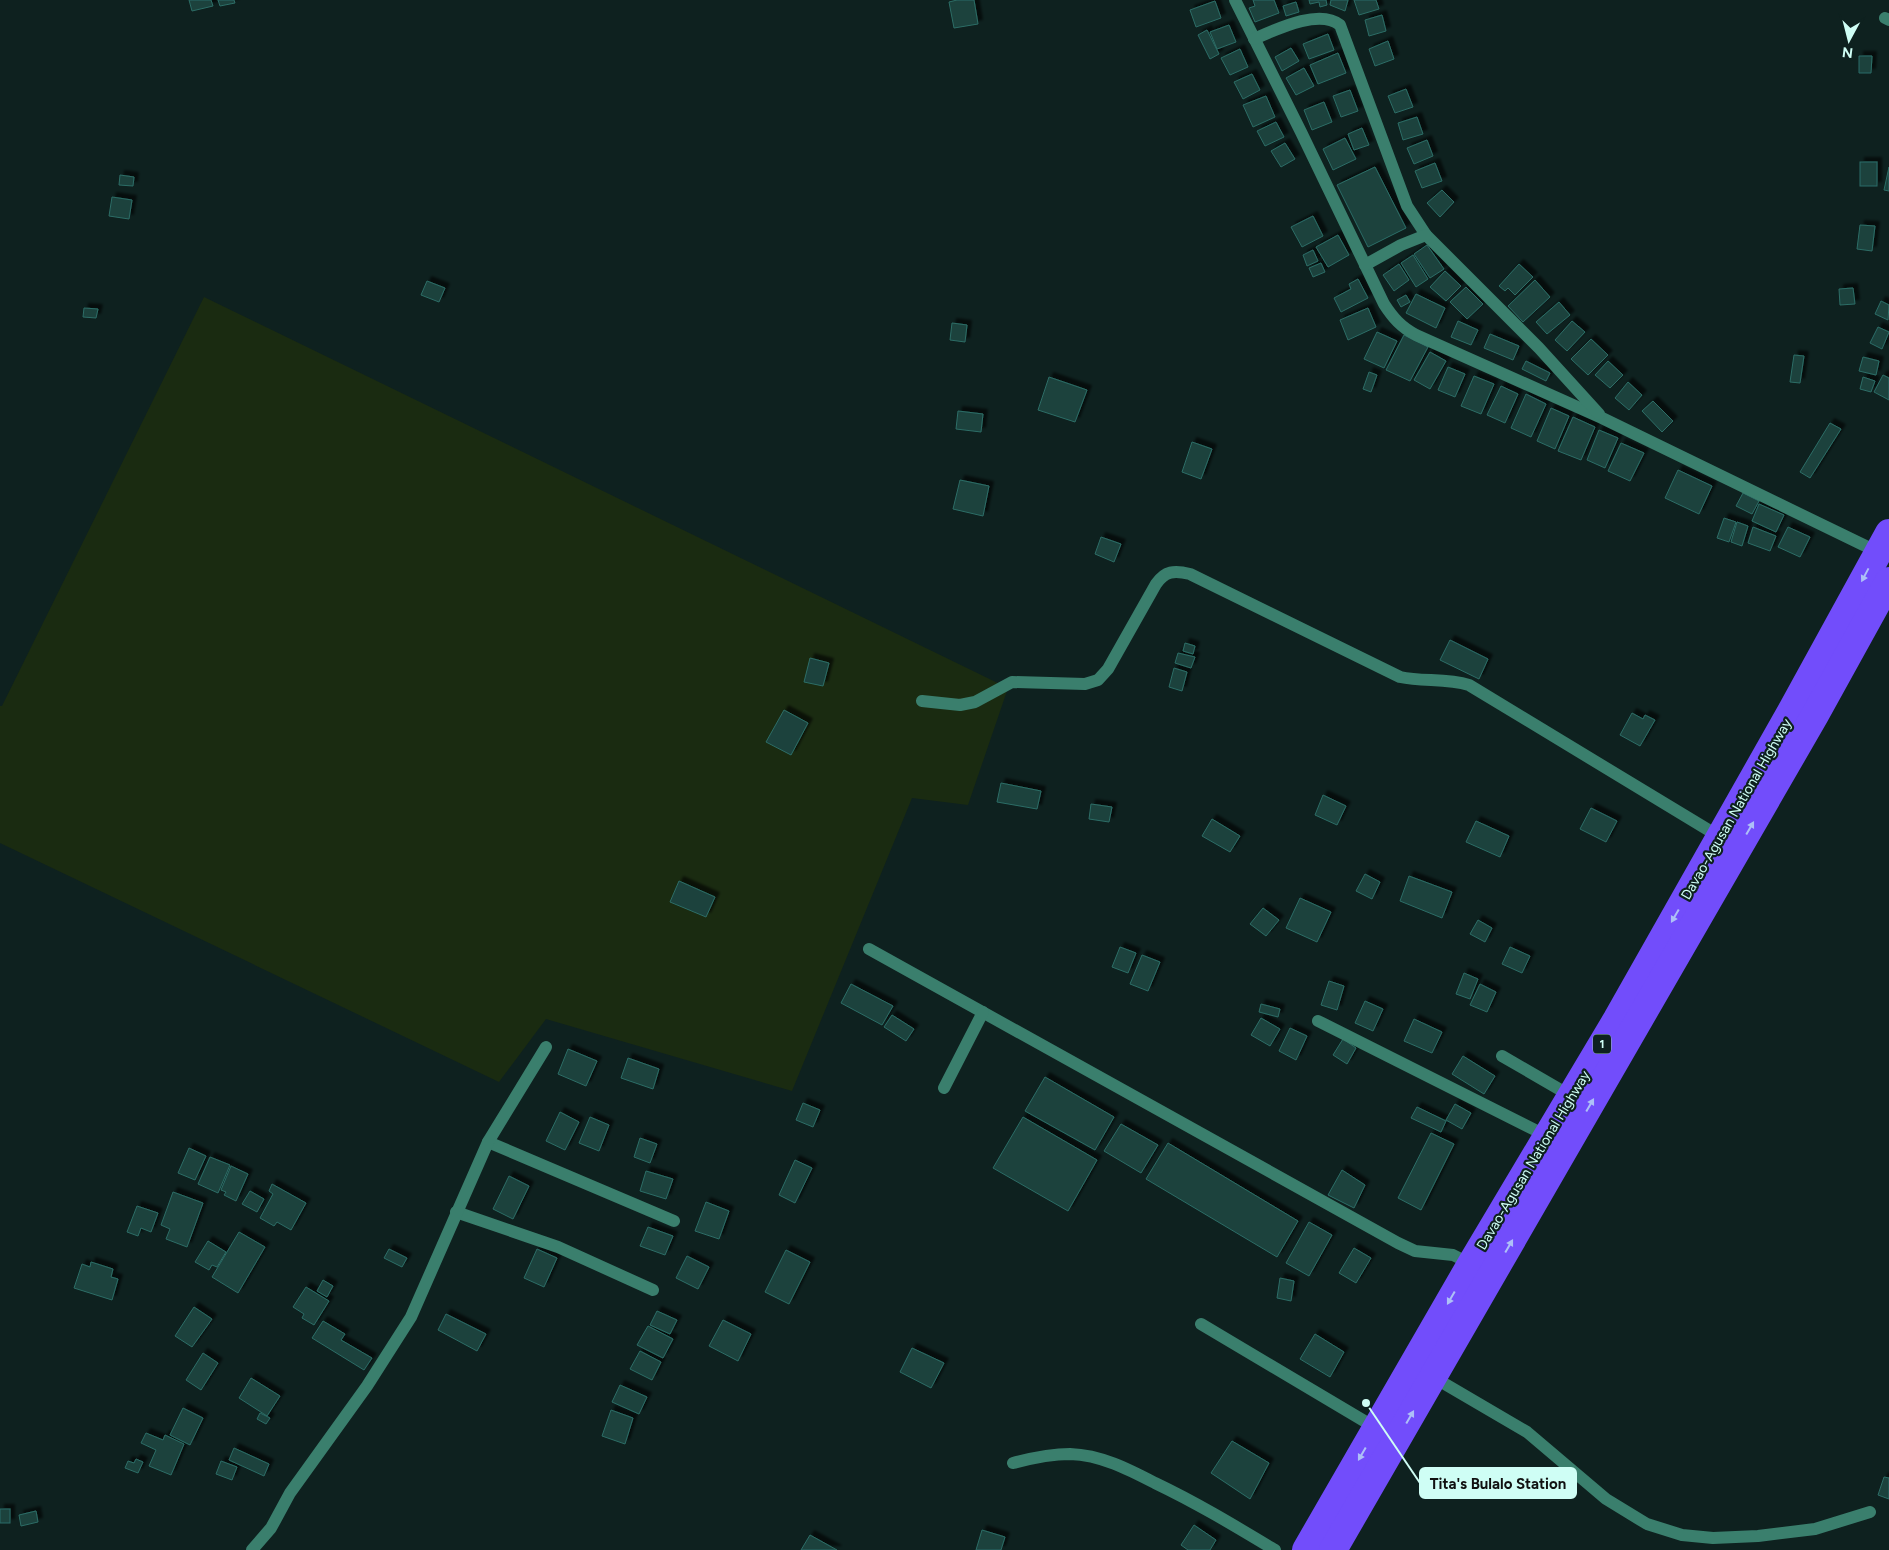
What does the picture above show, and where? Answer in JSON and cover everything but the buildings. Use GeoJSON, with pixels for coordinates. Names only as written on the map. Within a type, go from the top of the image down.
{"type":"FeatureCollection","features":[{"type":"Feature","properties":{"kind":"highway","name":"Davao-Agusan National Highway"},"geometry":{"type":"LineString","coordinates":[[1306,1550],[1376,1428],[1481,1270],[1719,852],[1793,708],[1885,548]]}},
{"type":"Feature","properties":{"kind":"highway","name":"Davao-Agusan National Highway"},"geometry":{"type":"LineString","coordinates":[[1333,1550],[1433,1377],[1481,1270],[1547,1136],[1719,852],[1815,715],[1889,581]]}},
{"type":"Feature","properties":{"kind":"street"},"geometry":{"type":"LineString","coordinates":[[1235,0],[1302,132],[1384,304],[1392,317],[1402,327],[1885,548]]}},
{"type":"Feature","properties":{"kind":"street"},"geometry":{"type":"LineString","coordinates":[[1254,40],[1300,21],[1327,19],[1340,25],[1407,206],[1426,235],[1539,348],[1602,418]]}},
{"type":"Feature","properties":{"kind":"street"},"geometry":{"type":"LineString","coordinates":[[1365,265],[1401,245],[1426,235]]}},
{"type":"Feature","properties":{"kind":"street"},"geometry":{"type":"LineString","coordinates":[[922,701],[960,705],[975,702],[1012,682],[1085,684],[1098,680],[1108,669],[1162,575],[1170,571],[1181,572],[1190,574],[1400,677],[1423,681],[1455,681],[1469,685],[1719,852]]}},
{"type":"Feature","properties":{"kind":"street"},"geometry":{"type":"LineString","coordinates":[[869,949],[1398,1243],[1415,1251],[1453,1255],[1481,1270]]}},
{"type":"Feature","properties":{"kind":"street"},"geometry":{"type":"LineString","coordinates":[[944,1088],[982,1012]]}},
{"type":"Feature","properties":{"kind":"street"},"geometry":{"type":"LineString","coordinates":[[1318,1021],[1547,1136]]}},
{"type":"Feature","properties":{"kind":"street"},"geometry":{"type":"LineString","coordinates":[[252,1550],[271,1528],[290,1493],[367,1386],[411,1317],[488,1142],[546,1047]]}},
{"type":"Feature","properties":{"kind":"street"},"geometry":{"type":"LineString","coordinates":[[1502,1056],[1571,1096]]}},
{"type":"Feature","properties":{"kind":"street"},"geometry":{"type":"LineString","coordinates":[[488,1142],[674,1222]]}},
{"type":"Feature","properties":{"kind":"street"},"geometry":{"type":"LineString","coordinates":[[456,1212],[558,1247],[653,1290]]}},
{"type":"Feature","properties":{"kind":"street"},"geometry":{"type":"LineString","coordinates":[[1201,1324],[1376,1428]]}},
{"type":"Feature","properties":{"kind":"street"},"geometry":{"type":"LineString","coordinates":[[1433,1377],[1527,1432],[1606,1499],[1647,1524],[1682,1535],[1713,1538],[1758,1536],[1816,1528],[1870,1512]]}},
{"type":"Feature","properties":{"kind":"street"},"geometry":{"type":"LineString","coordinates":[[1013,1463],[1041,1456],[1070,1454],[1098,1458],[1123,1467],[1197,1503],[1275,1550]]}},
{"type":"Feature","properties":{"kind":"green space"},"geometry":{"type":"Polygon","coordinates":[[[204,297],[1008,688],[968,805],[912,798],[792,1091],[546,1019],[499,1082],[0,843],[0,706],[2,706],[204,297]]]}},
{"type":"Feature","properties":{"kind":"place","name":"Tita's Bulalo Station"},"geometry":{"type":"Point","coordinates":[1366,1403]}}]}
